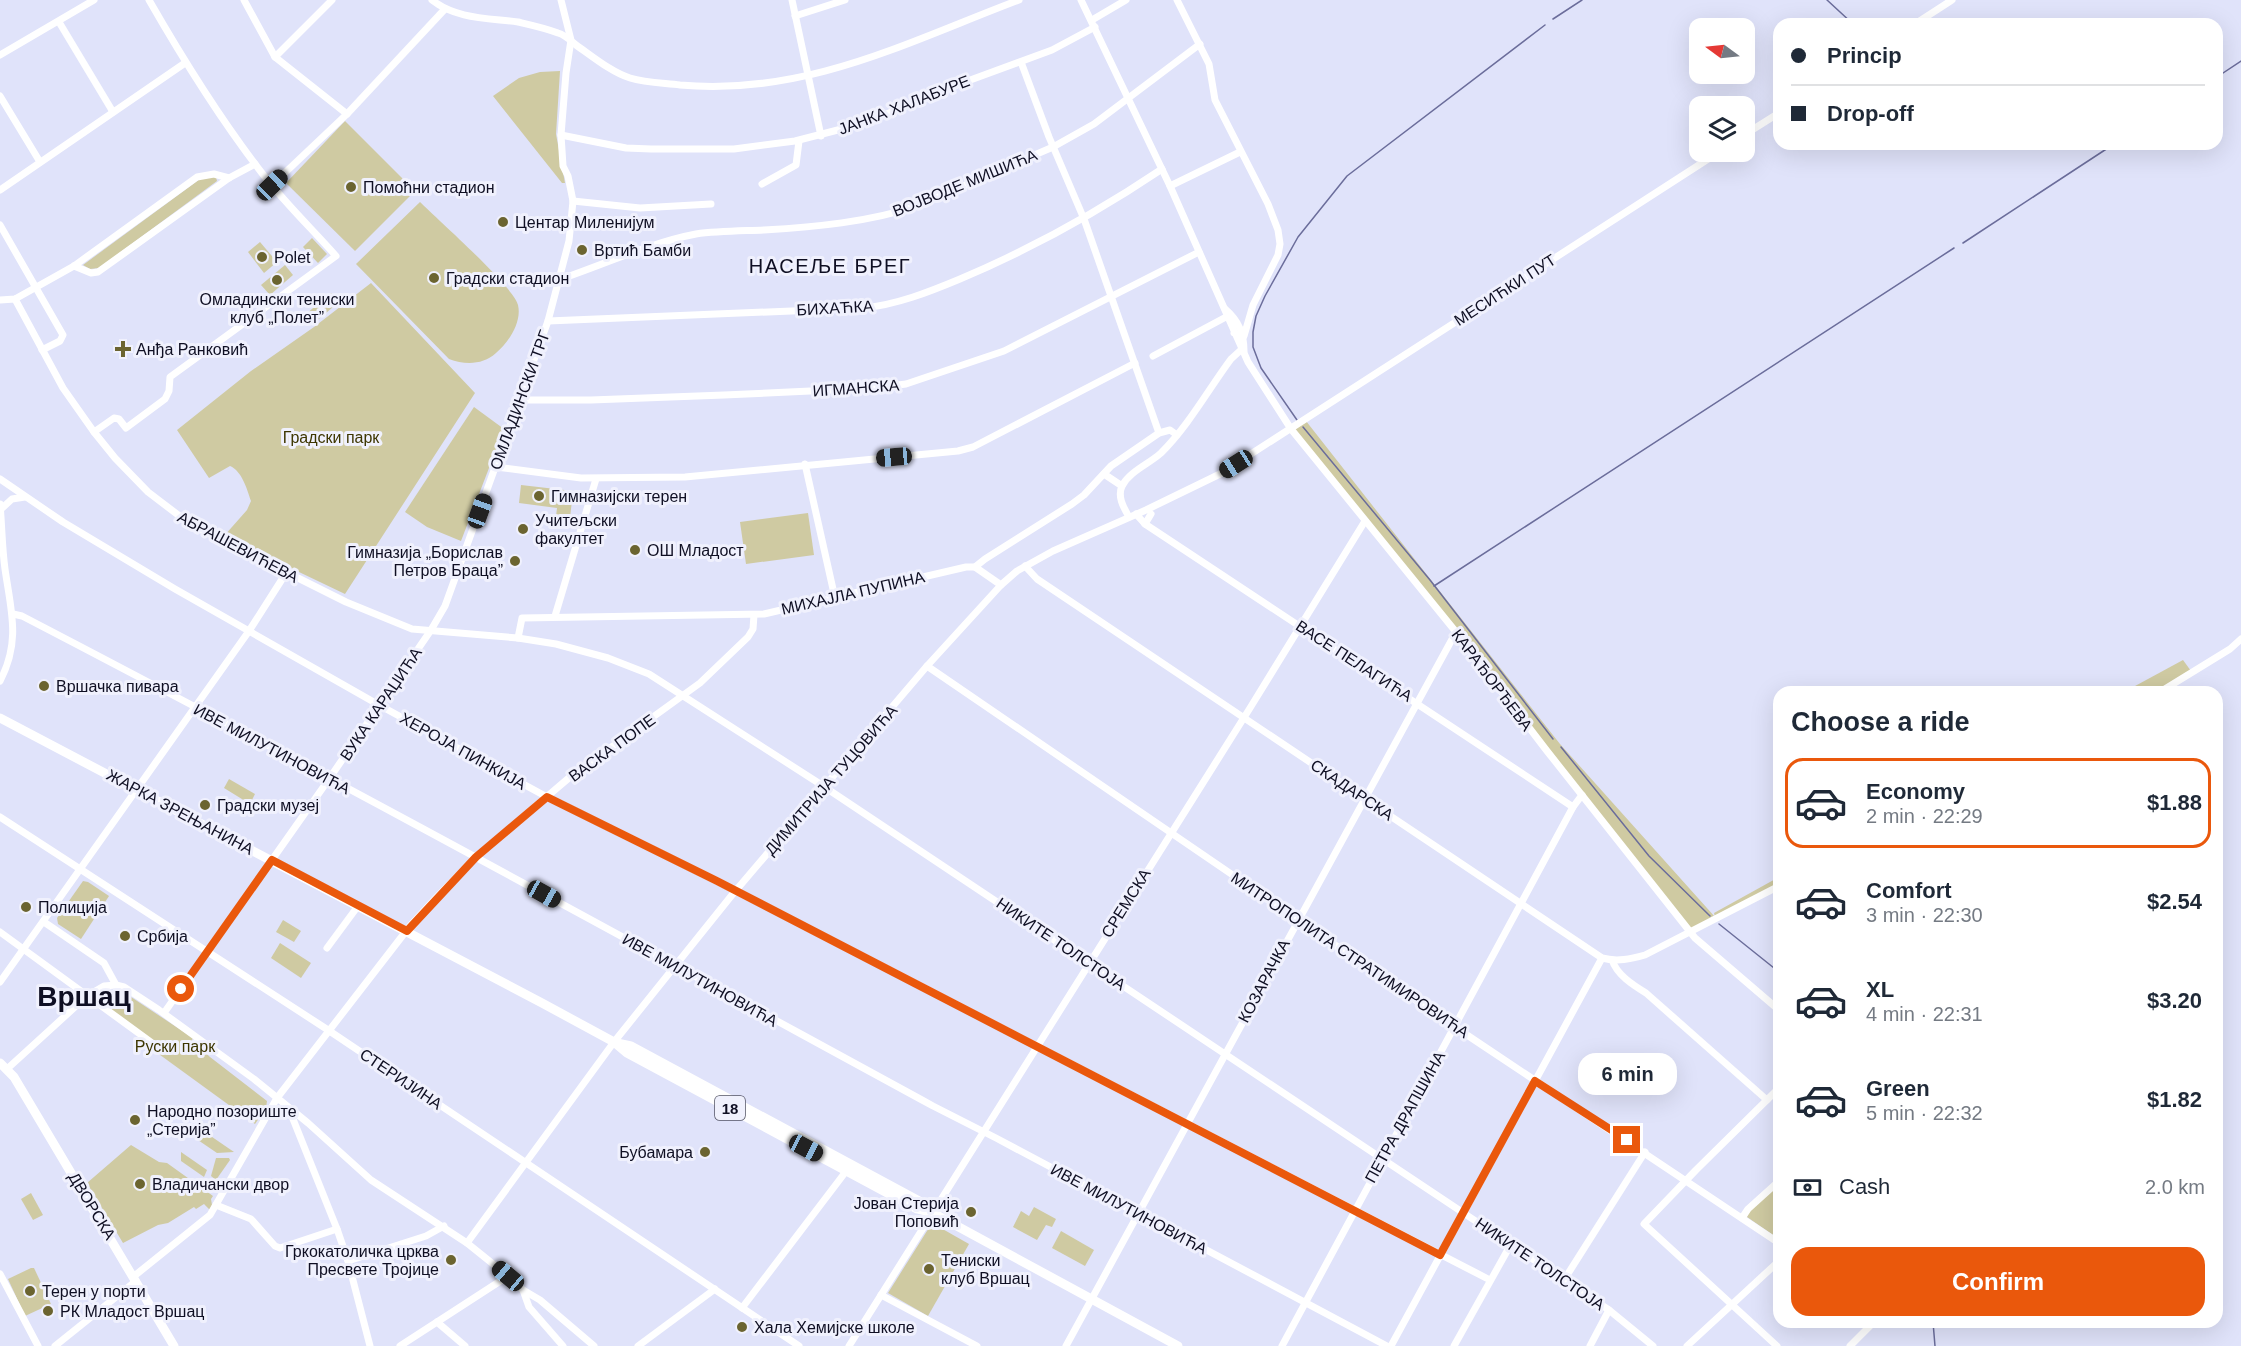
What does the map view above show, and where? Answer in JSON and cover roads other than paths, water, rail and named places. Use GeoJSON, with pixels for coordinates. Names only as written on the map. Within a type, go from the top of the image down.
{"type":"FeatureCollection","features":[{"type":"Feature","properties":{"kind":"main road","name":"ЖАРКА ЗРЕЊАНИНА"},"geometry":{"type":"LineString","coordinates":[[0,718],[615,1042],[631,1046],[859,1167],[921,1202],[933,1213],[1178,1346]]}},
{"type":"Feature","properties":{"kind":"main road","name":"ЖАРКА ЗРЕЊАНИНА"},"geometry":{"type":"LineString","coordinates":[[615,1042],[627,1053],[917,1209],[933,1213]]}},
{"type":"Feature","properties":{"kind":"main road","name":"ДВОРСКА"},"geometry":{"type":"LineString","coordinates":[[4,1066],[14,1077],[62,1155],[174,1346]]}},
{"type":"Feature","properties":{"kind":"street"},"geometry":{"type":"LineString","coordinates":[[0,54],[94,0]]}},
{"type":"Feature","properties":{"kind":"street"},"geometry":{"type":"LineString","coordinates":[[94,432],[114,418],[119,419],[126,428],[168,396],[170,377],[336,256],[255,164],[185,63],[148,0]]}},
{"type":"Feature","properties":{"kind":"street"},"geometry":{"type":"LineString","coordinates":[[244,0],[276,57],[346,114]]}},
{"type":"Feature","properties":{"kind":"street"},"geometry":{"type":"LineString","coordinates":[[276,57],[332,0]]}},
{"type":"Feature","properties":{"kind":"street"},"geometry":{"type":"LineString","coordinates":[[432,0],[444,10],[532,25],[563,34],[623,75],[638,80],[697,86],[777,82],[807,76],[870,59],[998,4],[1019,0]]}},
{"type":"Feature","properties":{"kind":"street"},"geometry":{"type":"LineString","coordinates":[[561,0],[571,40]]}},
{"type":"Feature","properties":{"kind":"street"},"geometry":{"type":"LineString","coordinates":[[792,0],[821,136]]}},
{"type":"Feature","properties":{"kind":"street"},"geometry":{"type":"LineString","coordinates":[[795,16],[845,0]]}},
{"type":"Feature","properties":{"kind":"street","name":"КАРАЂОРЂЕВА"},"geometry":{"type":"LineString","coordinates":[[1081,0],[1170,186],[1226,317],[1251,368],[1291,429],[1456,632],[1699,943],[1773,1005]]}},
{"type":"Feature","properties":{"kind":"street","name":"ЈАНКА ХАЛАБУРЕ"},"geometry":{"type":"LineString","coordinates":[[561,135],[626,148],[651,149],[734,148],[799,141],[821,136],[865,123],[1076,39],[1126,0]]}},
{"type":"Feature","properties":{"kind":"street"},"geometry":{"type":"LineString","coordinates":[[1132,516],[1121,500],[1122,486],[1177,435],[1228,363],[1243,351],[1248,319],[1278,255],[1279,238],[1276,222],[1215,100],[1211,70],[1177,0]]}},
{"type":"Feature","properties":{"kind":"street"},"geometry":{"type":"LineString","coordinates":[[1924,18],[1952,0]]}},
{"type":"Feature","properties":{"kind":"street"},"geometry":{"type":"LineString","coordinates":[[272,185],[346,114],[444,10]]}},
{"type":"Feature","properties":{"kind":"street"},"geometry":{"type":"LineString","coordinates":[[59,22],[113,112]]}},
{"type":"Feature","properties":{"kind":"street","name":"ОМЛАДИНСКИ ТРГ"},"geometry":{"type":"LineString","coordinates":[[431,630],[445,606],[521,399],[561,279],[571,229],[573,199],[562,159],[561,135],[571,40]]}},
{"type":"Feature","properties":{"kind":"street","name":"ВОЈВОДЕ МИШИЋА"},"geometry":{"type":"LineString","coordinates":[[561,279],[669,241],[696,234],[795,228],[895,213],[977,182],[1053,147],[1094,124],[1200,44]]}},
{"type":"Feature","properties":{"kind":"street"},"geometry":{"type":"LineString","coordinates":[[1021,62],[1053,147],[1084,219],[1159,433],[1170,430],[1177,435]]}},
{"type":"Feature","properties":{"kind":"street"},"geometry":{"type":"LineString","coordinates":[[0,190],[185,63]]}},
{"type":"Feature","properties":{"kind":"street"},"geometry":{"type":"LineString","coordinates":[[0,96],[40,162]]}},
{"type":"Feature","properties":{"kind":"street"},"geometry":{"type":"LineString","coordinates":[[1755,128],[1773,116]]}},
{"type":"Feature","properties":{"kind":"street"},"geometry":{"type":"LineString","coordinates":[[762,184],[796,165],[799,141]]}},
{"type":"Feature","properties":{"kind":"street"},"geometry":{"type":"LineString","coordinates":[[1170,186],[1240,152]]}},
{"type":"Feature","properties":{"kind":"street","name":"МЕСИЋКИ ПУТ"},"geometry":{"type":"LineString","coordinates":[[1291,429],[1704,162]]}},
{"type":"Feature","properties":{"kind":"street"},"geometry":{"type":"LineString","coordinates":[[74,266],[92,273],[98,272],[229,178],[255,164]]}},
{"type":"Feature","properties":{"kind":"street","name":"БИХАЋКА"},"geometry":{"type":"LineString","coordinates":[[548,321],[877,307],[932,290],[1029,248],[1084,219],[1162,169]]}},
{"type":"Feature","properties":{"kind":"street"},"geometry":{"type":"LineString","coordinates":[[0,300],[15,299],[74,266],[197,177],[209,174],[229,178]]}},
{"type":"Feature","properties":{"kind":"street"},"geometry":{"type":"LineString","coordinates":[[573,199],[633,208],[675,208],[711,204]]}},
{"type":"Feature","properties":{"kind":"street"},"geometry":{"type":"LineString","coordinates":[[0,225],[63,334],[60,341],[42,350]]}},
{"type":"Feature","properties":{"kind":"street","name":"ИГМАНСКА"},"geometry":{"type":"LineString","coordinates":[[521,399],[591,400],[896,386],[1004,351],[1199,252]]}},
{"type":"Feature","properties":{"kind":"street","name":"АБРАШЕВИЋЕВА"},"geometry":{"type":"LineString","coordinates":[[15,299],[63,388],[94,432],[138,483],[179,517],[286,573],[386,620],[412,629],[431,630]]}},
{"type":"Feature","properties":{"kind":"street"},"geometry":{"type":"LineString","coordinates":[[1223,308],[1236,320],[1244,336]]}},
{"type":"Feature","properties":{"kind":"street"},"geometry":{"type":"LineString","coordinates":[[1153,356],[1226,317]]}},
{"type":"Feature","properties":{"kind":"street"},"geometry":{"type":"LineString","coordinates":[[1236,320],[1248,319]]}},
{"type":"Feature","properties":{"kind":"street"},"geometry":{"type":"LineString","coordinates":[[1234,333],[1244,336]]}},
{"type":"Feature","properties":{"kind":"street"},"geometry":{"type":"LineString","coordinates":[[496,467],[596,479],[685,477],[967,449],[1135,363]]}},
{"type":"Feature","properties":{"kind":"street","name":"ДИМИТРИЈА ТУЦОВИЋА"},"geometry":{"type":"LineString","coordinates":[[467,1243],[615,1042],[736,892],[927,666],[1000,585],[1025,566],[1053,551],[1220,474],[1291,429]]}},
{"type":"Feature","properties":{"kind":"street","name":"МИХАЈЛА ПУПИНА"},"geometry":{"type":"LineString","coordinates":[[518,638],[522,618],[754,615],[966,567],[977,568],[985,559],[1072,504],[1108,477],[1111,466],[1159,433]]}},
{"type":"Feature","properties":{"kind":"street"},"geometry":{"type":"LineString","coordinates":[[805,464],[835,598]]}},
{"type":"Feature","properties":{"kind":"street"},"geometry":{"type":"LineString","coordinates":[[1108,477],[1122,486]]}},
{"type":"Feature","properties":{"kind":"street","name":"ХЕРОЈА ПИНКИЈА"},"geometry":{"type":"LineString","coordinates":[[0,478],[73,528],[249,631],[547,797],[1490,1280]]}},
{"type":"Feature","properties":{"kind":"street"},"geometry":{"type":"LineString","coordinates":[[555,616],[596,479]]}},
{"type":"Feature","properties":{"kind":"street"},"geometry":{"type":"LineString","coordinates":[[0,510],[12,499],[25,497]]}},
{"type":"Feature","properties":{"kind":"street"},"geometry":{"type":"LineString","coordinates":[[0,504],[2,568],[13,614],[12,648],[0,681]]}},
{"type":"Feature","properties":{"kind":"street"},"geometry":{"type":"LineString","coordinates":[[1144,524],[1151,514]]}},
{"type":"Feature","properties":{"kind":"street","name":"ВАСЕ ПЕЛАГИЋА"},"geometry":{"type":"LineString","coordinates":[[1132,516],[1573,807]]}},
{"type":"Feature","properties":{"kind":"street","name":"СРЕМСКА"},"geometry":{"type":"LineString","coordinates":[[849,1346],[1365,521]]}},
{"type":"Feature","properties":{"kind":"street","name":"СКАДАРСКА"},"geometry":{"type":"LineString","coordinates":[[1025,566],[1037,579],[1602,958],[1612,960],[1645,955],[1773,889]]}},
{"type":"Feature","properties":{"kind":"street"},"geometry":{"type":"LineString","coordinates":[[977,568],[1000,585]]}},
{"type":"Feature","properties":{"kind":"street"},"geometry":{"type":"LineString","coordinates":[[0,982],[249,631],[286,573]]}},
{"type":"Feature","properties":{"kind":"street","name":"ИВЕ МИЛУТИНОВИЋА"},"geometry":{"type":"LineString","coordinates":[[13,614],[476,857],[983,1132],[1389,1346]]}},
{"type":"Feature","properties":{"kind":"street","name":"ВАСКА ПОПЕ"},"geometry":{"type":"LineString","coordinates":[[55,1346],[210,1215],[277,1098],[407,931],[476,857],[570,777],[700,683],[748,637],[753,629],[754,615]]}},
{"type":"Feature","properties":{"kind":"street","name":"НИКИТЕ ТОЛСТОЈА"},"geometry":{"type":"LineString","coordinates":[[431,630],[556,644],[628,664],[649,674],[825,788],[1609,1310],[1653,1346]]}},
{"type":"Feature","properties":{"kind":"street","name":"ВУКА КАРАЏИЋА"},"geometry":{"type":"LineString","coordinates":[[164,1013],[431,630]]}},
{"type":"Feature","properties":{"kind":"street","name":"КОЗАРАЧКА"},"geometry":{"type":"LineString","coordinates":[[1066,1346],[1456,632]]}},
{"type":"Feature","properties":{"kind":"street"},"geometry":{"type":"LineString","coordinates":[[2170,686],[2230,649],[2241,639]]}},
{"type":"Feature","properties":{"kind":"street","name":"МИТРОПОЛИТА СТРАТИМИРОВИЋА"},"geometry":{"type":"LineString","coordinates":[[927,666],[1455,1027],[1773,1239]]}},
{"type":"Feature","properties":{"kind":"street","name":"ПЕТРА ДРАПШИНА"},"geometry":{"type":"LineString","coordinates":[[1282,1346],[1573,807],[1582,795]]}},
{"type":"Feature","properties":{"kind":"street","name":"СТЕРИЈИНА"},"geometry":{"type":"LineString","coordinates":[[0,817],[330,1032],[799,1346]]}},
{"type":"Feature","properties":{"kind":"street"},"geometry":{"type":"LineString","coordinates":[[327,948],[358,906]]}},
{"type":"Feature","properties":{"kind":"street"},"geometry":{"type":"LineString","coordinates":[[44,922],[104,963],[116,985]]}},
{"type":"Feature","properties":{"kind":"street"},"geometry":{"type":"LineString","coordinates":[[0,932],[159,1048]]}},
{"type":"Feature","properties":{"kind":"street"},"geometry":{"type":"LineString","coordinates":[[1389,1346],[1602,958]]}},
{"type":"Feature","properties":{"kind":"street"},"geometry":{"type":"LineString","coordinates":[[1612,960],[1614,967],[1634,986],[1646,993],[1767,1100]]}},
{"type":"Feature","properties":{"kind":"street"},"geometry":{"type":"LineString","coordinates":[[4,1066],[87,996],[104,986],[124,987],[164,1013],[277,1098],[371,1180],[467,1243],[594,1346]]}},
{"type":"Feature","properties":{"kind":"street"},"geometry":{"type":"LineString","coordinates":[[1773,1094],[1644,1224],[1777,1346]]}},
{"type":"Feature","properties":{"kind":"street"},"geometry":{"type":"LineString","coordinates":[[289,1108],[348,1261],[370,1346]]}},
{"type":"Feature","properties":{"kind":"street"},"geometry":{"type":"LineString","coordinates":[[1564,1280],[1645,1152]]}},
{"type":"Feature","properties":{"kind":"street"},"geometry":{"type":"LineString","coordinates":[[742,1308],[847,1170]]}},
{"type":"Feature","properties":{"kind":"street"},"geometry":{"type":"LineString","coordinates":[[1742,1218],[1773,1187]]}},
{"type":"Feature","properties":{"kind":"street"},"geometry":{"type":"LineString","coordinates":[[216,1205],[251,1219],[275,1246],[280,1248],[337,1229]]}},
{"type":"Feature","properties":{"kind":"street"},"geometry":{"type":"LineString","coordinates":[[348,1261],[437,1232],[444,1226]]}},
{"type":"Feature","properties":{"kind":"street"},"geometry":{"type":"LineString","coordinates":[[1454,1346],[1510,1244]]}},
{"type":"Feature","properties":{"kind":"street"},"geometry":{"type":"LineString","coordinates":[[1687,1346],[1773,1266]]}},
{"type":"Feature","properties":{"kind":"street"},"geometry":{"type":"LineString","coordinates":[[0,1274],[38,1346]]}},
{"type":"Feature","properties":{"kind":"street"},"geometry":{"type":"LineString","coordinates":[[400,1346],[508,1276]]}},
{"type":"Feature","properties":{"kind":"street"},"geometry":{"type":"LineString","coordinates":[[638,1346],[715,1289]]}},
{"type":"Feature","properties":{"kind":"street"},"geometry":{"type":"LineString","coordinates":[[523,1290],[529,1307],[563,1346]]}},
{"type":"Feature","properties":{"kind":"street"},"geometry":{"type":"LineString","coordinates":[[881,1295],[977,1346]]}},
{"type":"Feature","properties":{"kind":"street"},"geometry":{"type":"LineString","coordinates":[[1590,1346],[1609,1310]]}},
{"type":"Feature","properties":{"kind":"street"},"geometry":{"type":"LineString","coordinates":[[437,1322],[465,1346]]}},
{"type":"Feature","properties":{"kind":"street"},"geometry":{"type":"LineString","coordinates":[[1851,1346],[1868,1328]]}},
{"type":"Feature","properties":{"kind":"waterway"},"geometry":{"type":"LineString","coordinates":[[1553,19],[1582,0]]}},
{"type":"Feature","properties":{"kind":"waterway"},"geometry":{"type":"LineString","coordinates":[[1827,0],[1846,18]]}},
{"type":"Feature","properties":{"kind":"waterway"},"geometry":{"type":"LineString","coordinates":[[1297,420],[1261,368],[1253,347],[1253,332],[1256,316],[1265,296],[1298,237],[1347,176],[1545,25]]}},
{"type":"Feature","properties":{"kind":"waterway"},"geometry":{"type":"LineString","coordinates":[[2223,73],[2241,61]]}},
{"type":"Feature","properties":{"kind":"waterway"},"geometry":{"type":"LineString","coordinates":[[1963,243],[2105,150]]}},
{"type":"Feature","properties":{"kind":"waterway"},"geometry":{"type":"LineString","coordinates":[[1434,586],[1954,248]]}},
{"type":"Feature","properties":{"kind":"waterway"},"geometry":{"type":"LineString","coordinates":[[1303,427],[1430,580],[1553,739]]}},
{"type":"Feature","properties":{"kind":"waterway"},"geometry":{"type":"LineString","coordinates":[[1561,747],[1649,856],[1710,916]]}},
{"type":"Feature","properties":{"kind":"waterway"},"geometry":{"type":"LineString","coordinates":[[1719,924],[1773,967]]}},
{"type":"Feature","properties":{"kind":"waterway"},"geometry":{"type":"LineString","coordinates":[[1934,1328],[1935,1346]]}},
{"type":"Feature","properties":{"kind":"place","name":"Помоћни стадион"},"geometry":{"type":"Point","coordinates":[351,187]}},
{"type":"Feature","properties":{"kind":"place","name":"Центар Миленијум"},"geometry":{"type":"Point","coordinates":[503,222]}},
{"type":"Feature","properties":{"kind":"place","name":"Вртић Бамби"},"geometry":{"type":"Point","coordinates":[582,250]}},
{"type":"Feature","properties":{"kind":"place","name":"Polet"},"geometry":{"type":"Point","coordinates":[262,257]}},
{"type":"Feature","properties":{"kind":"place","name":"Градски стадион"},"geometry":{"type":"Point","coordinates":[434,278]}},
{"type":"Feature","properties":{"kind":"place","name":"Омладински тениски клуб „Полет”"},"geometry":{"type":"Point","coordinates":[277,280]}},
{"type":"Feature","properties":{"kind":"place","name":"Анђа Ранковић"},"geometry":{"type":"Point","coordinates":[123,349]}},
{"type":"Feature","properties":{"kind":"place","name":"Гимназијски терен"},"geometry":{"type":"Point","coordinates":[539,496]}},
{"type":"Feature","properties":{"kind":"place","name":"Учитељски факултет"},"geometry":{"type":"Point","coordinates":[523,529]}},
{"type":"Feature","properties":{"kind":"place","name":"ОШ Младост"},"geometry":{"type":"Point","coordinates":[635,550]}},
{"type":"Feature","properties":{"kind":"place","name":"Гимназија „Борислав Петров Браца”"},"geometry":{"type":"Point","coordinates":[515,561]}},
{"type":"Feature","properties":{"kind":"place","name":"Вршачка пивара"},"geometry":{"type":"Point","coordinates":[44,686]}},
{"type":"Feature","properties":{"kind":"place","name":"Градски музеј"},"geometry":{"type":"Point","coordinates":[205,805]}},
{"type":"Feature","properties":{"kind":"place","name":"Полицијa"},"geometry":{"type":"Point","coordinates":[26,907]}},
{"type":"Feature","properties":{"kind":"place","name":"Србија"},"geometry":{"type":"Point","coordinates":[125,936]}},
{"type":"Feature","properties":{"kind":"place","name":"Народно позориште „Стерија”"},"geometry":{"type":"Point","coordinates":[135,1120]}},
{"type":"Feature","properties":{"kind":"place","name":"Бубамара"},"geometry":{"type":"Point","coordinates":[705,1152]}},
{"type":"Feature","properties":{"kind":"place","name":"Владичански двор"},"geometry":{"type":"Point","coordinates":[140,1184]}},
{"type":"Feature","properties":{"kind":"place","name":"Јован Стерија Поповић"},"geometry":{"type":"Point","coordinates":[971,1212]}},
{"type":"Feature","properties":{"kind":"place","name":"Гркокатоличка црква Пресвете Тројице"},"geometry":{"type":"Point","coordinates":[451,1260]}},
{"type":"Feature","properties":{"kind":"place","name":"Тениски клуб Вршац"},"geometry":{"type":"Point","coordinates":[929,1269]}},
{"type":"Feature","properties":{"kind":"place","name":"Терен у порти"},"geometry":{"type":"Point","coordinates":[30,1291]}},
{"type":"Feature","properties":{"kind":"place","name":"РК Младост Вршац"},"geometry":{"type":"Point","coordinates":[48,1311]}},
{"type":"Feature","properties":{"kind":"place","name":"Хала Хемијске школе"},"geometry":{"type":"Point","coordinates":[742,1327]}},
{"type":"Feature","properties":{"kind":"district","name":"НАСЕЉЕ БРЕГ"},"geometry":{"type":"Point","coordinates":[830,266]}},
{"type":"Feature","properties":{"kind":"district","name":"Вршац"},"geometry":{"type":"Point","coordinates":[84,996]}},
{"type":"Feature","properties":{"kind":"park label","name":"Градски парк"},"geometry":{"type":"Point","coordinates":[331,437]}},
{"type":"Feature","properties":{"kind":"park label","name":"Руски парк"},"geometry":{"type":"Point","coordinates":[175,1046]}}]}
